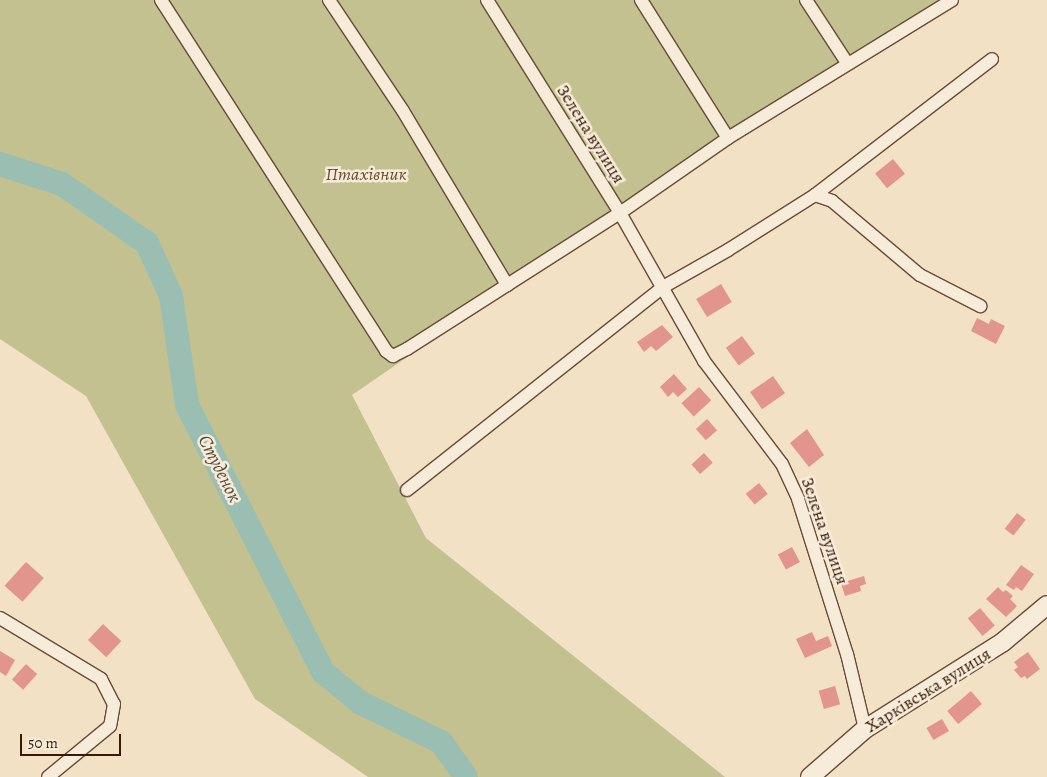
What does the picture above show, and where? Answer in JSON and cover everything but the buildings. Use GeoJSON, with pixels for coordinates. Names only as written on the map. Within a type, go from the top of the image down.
{"type":"FeatureCollection","features":[{"type":"Feature","properties":{"kind":"street"},"geometry":{"type":"LineString","coordinates":[[161,0],[386,351],[393,356],[407,349],[620,213],[728,138],[952,0]]}},
{"type":"Feature","properties":{"kind":"street"},"geometry":{"type":"LineString","coordinates":[[329,0],[403,111],[507,285]]}},
{"type":"Feature","properties":{"kind":"street","name":"Зелена вулиця"},"geometry":{"type":"LineString","coordinates":[[487,0],[620,213],[704,361],[782,464],[798,499],[848,654],[865,729]]}},
{"type":"Feature","properties":{"kind":"street"},"geometry":{"type":"LineString","coordinates":[[641,0],[728,138]]}},
{"type":"Feature","properties":{"kind":"street"},"geometry":{"type":"LineString","coordinates":[[806,0],[847,63]]}},
{"type":"Feature","properties":{"kind":"street"},"geometry":{"type":"LineString","coordinates":[[408,490],[663,287],[728,250],[816,195],[992,59]]}},
{"type":"Feature","properties":{"kind":"street"},"geometry":{"type":"LineString","coordinates":[[816,195],[832,201],[920,275],[980,306]]}},
{"type":"Feature","properties":{"kind":"street","name":"Харківська вулиця"},"geometry":{"type":"LineString","coordinates":[[810,777],[865,729],[1003,642],[1047,605]]}},
{"type":"Feature","properties":{"kind":"street"},"geometry":{"type":"LineString","coordinates":[[0,618],[101,679],[114,704],[110,726],[48,777]]}},
{"type":"Feature","properties":{"kind":"green space","name":"Птахівник"},"geometry":{"type":"Polygon","coordinates":[[[0,0],[953,0],[714,147],[352,395],[426,538],[725,777],[368,777],[255,699],[86,396],[0,339],[0,0]]]}},
{"type":"Feature","properties":{"kind":"waterway","name":"Студенок"},"geometry":{"type":"LineString","coordinates":[[0,164],[62,184],[147,243],[171,296],[187,405],[323,672],[361,703],[441,742],[466,777]]}}]}
